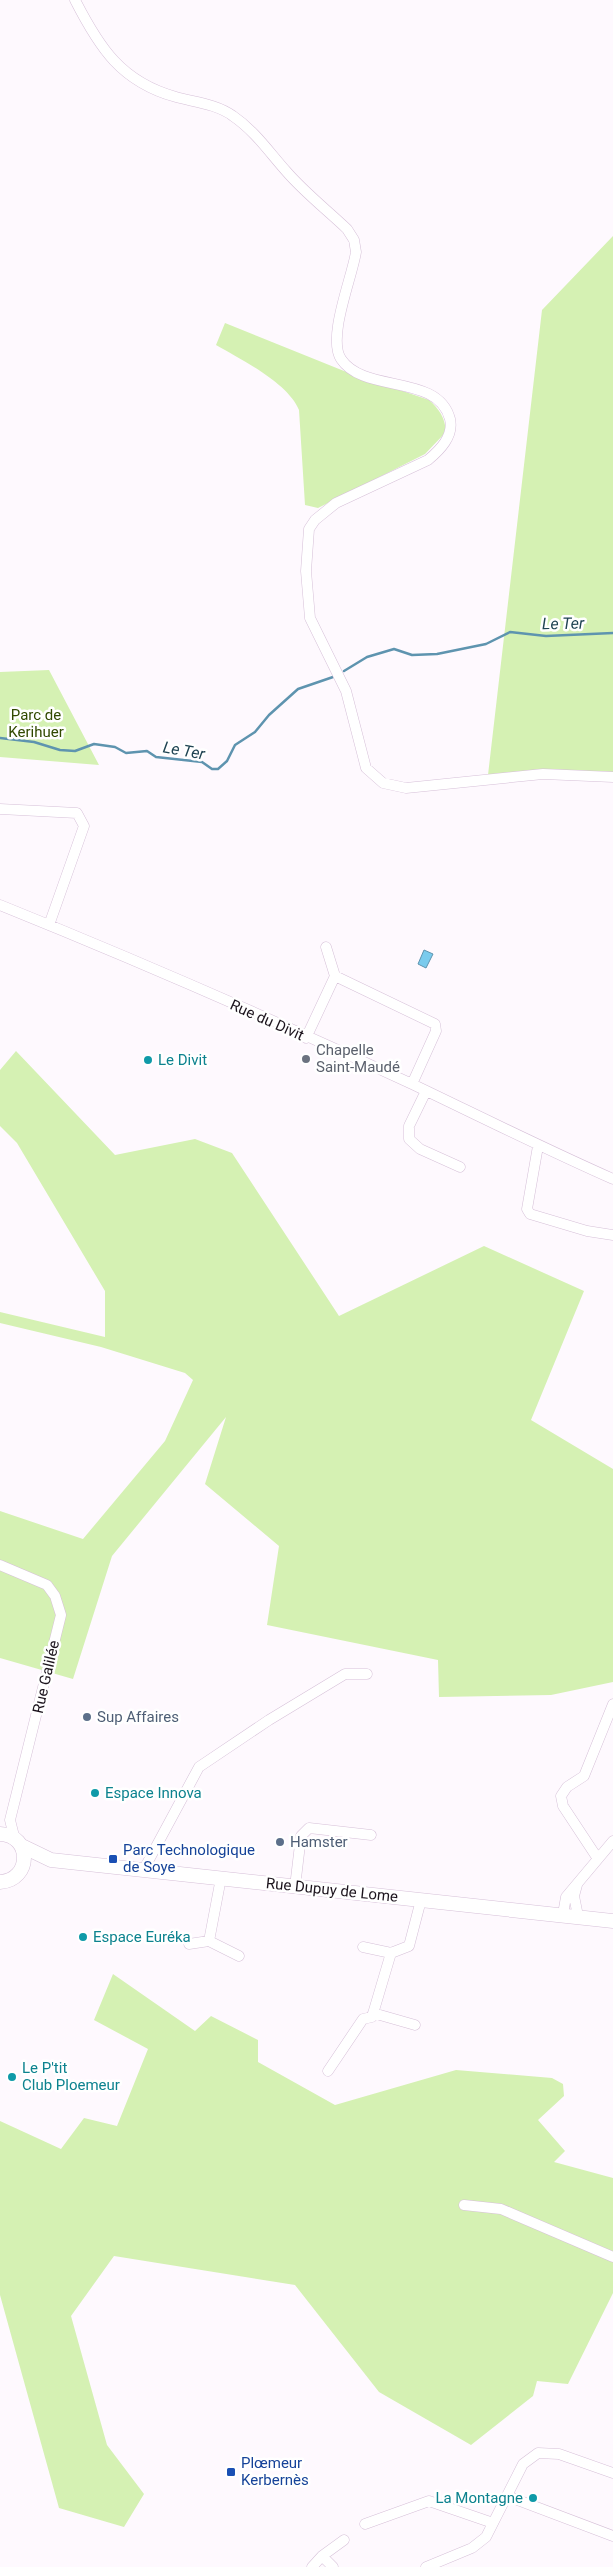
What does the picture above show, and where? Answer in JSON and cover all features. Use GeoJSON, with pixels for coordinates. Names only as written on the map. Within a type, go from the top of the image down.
{"type":"FeatureCollection","features":[{"type":"Feature","properties":{"kind":"street"},"geometry":{"type":"LineString","coordinates":[[75,0],[106,53],[122,71],[142,84],[158,91],[218,108],[232,114],[247,127],[287,172],[347,229],[354,240],[356,252],[338,329],[336,347],[342,360],[357,373],[426,392],[445,406],[450,430],[441,449],[428,460],[336,504],[315,520],[310,529],[306,570],[310,618],[346,691],[366,768],[383,783],[406,788],[543,774],[613,777]]}},
{"type":"Feature","properties":{"kind":"street"},"geometry":{"type":"LineString","coordinates":[[0,809],[77,813],[84,826],[49,925]]}},
{"type":"Feature","properties":{"kind":"street","name":"Rue du Divit"},"geometry":{"type":"LineString","coordinates":[[0,905],[165,972],[306,1038],[412,1084],[538,1146],[613,1179]]}},
{"type":"Feature","properties":{"kind":"street"},"geometry":{"type":"LineString","coordinates":[[306,1038],[335,976],[326,946]]}},
{"type":"Feature","properties":{"kind":"street"},"geometry":{"type":"LineString","coordinates":[[335,976],[434,1024],[436,1031],[412,1084]]}},
{"type":"Feature","properties":{"kind":"street"},"geometry":{"type":"LineString","coordinates":[[426,1091],[409,1126],[409,1139],[420,1148],[460,1167]]}},
{"type":"Feature","properties":{"kind":"street"},"geometry":{"type":"LineString","coordinates":[[538,1146],[527,1209],[530,1214],[586,1231],[613,1235]]}},
{"type":"Feature","properties":{"kind":"street","name":"Rue Galilée"},"geometry":{"type":"LineString","coordinates":[[0,1565],[47,1585],[55,1596],[61,1615],[10,1820],[9,1836]]}},
{"type":"Feature","properties":{"kind":"street"},"geometry":{"type":"LineString","coordinates":[[144,1869],[199,1766],[269,1720],[345,1674],[367,1674]]}},
{"type":"Feature","properties":{"kind":"street"},"geometry":{"type":"LineString","coordinates":[[598,1859],[563,1806],[561,1796],[567,1787],[584,1776],[613,1704]]}},
{"type":"Feature","properties":{"kind":"street"},"geometry":{"type":"LineString","coordinates":[[10,1820],[9,1836],[25,1856],[23,1868]]}},
{"type":"Feature","properties":{"kind":"street"},"geometry":{"type":"LineString","coordinates":[[295,1887],[301,1836],[309,1828],[371,1835]]}},
{"type":"Feature","properties":{"kind":"street","name":"Rue Dupuy de Lome"},"geometry":{"type":"LineString","coordinates":[[9,1836],[51,1860]]}},
{"type":"Feature","properties":{"kind":"street"},"geometry":{"type":"LineString","coordinates":[[563,1914],[566,1897],[613,1841]]}},
{"type":"Feature","properties":{"kind":"street","name":"Rue Dupuy de Lome"},"geometry":{"type":"LineString","coordinates":[[1,1883],[15,1877],[23,1868],[51,1860],[563,1914],[613,1921]]}},
{"type":"Feature","properties":{"kind":"street"},"geometry":{"type":"LineString","coordinates":[[210,1940],[220,1878]]}},
{"type":"Feature","properties":{"kind":"street"},"geometry":{"type":"LineString","coordinates":[[578,1884],[574,1896],[578,1916]]}},
{"type":"Feature","properties":{"kind":"street"},"geometry":{"type":"LineString","coordinates":[[363,1947],[391,1953],[409,1946],[422,1900]]}},
{"type":"Feature","properties":{"kind":"street"},"geometry":{"type":"LineString","coordinates":[[188,1944],[210,1940],[239,1956]]}},
{"type":"Feature","properties":{"kind":"street"},"geometry":{"type":"LineString","coordinates":[[328,2071],[363,2019],[372,2017],[391,1953]]}},
{"type":"Feature","properties":{"kind":"street"},"geometry":{"type":"LineString","coordinates":[[373,2013],[415,2026]]}},
{"type":"Feature","properties":{"kind":"street"},"geometry":{"type":"LineString","coordinates":[[464,2205],[501,2209],[613,2257]]}},
{"type":"Feature","properties":{"kind":"street"},"geometry":{"type":"LineString","coordinates":[[426,2567],[472,2548],[486,2537],[523,2464],[538,2452],[559,2454],[613,2473]]}},
{"type":"Feature","properties":{"kind":"street"},"geometry":{"type":"LineString","coordinates":[[507,2496],[613,2536]]}},
{"type":"Feature","properties":{"kind":"street"},"geometry":{"type":"LineString","coordinates":[[365,2524],[429,2501],[493,2523]]}},
{"type":"Feature","properties":{"kind":"street"},"geometry":{"type":"LineString","coordinates":[[312,2567],[322,2556],[344,2540]]}},
{"type":"Feature","properties":{"kind":"street"},"geometry":{"type":"LineString","coordinates":[[322,2556],[333,2567]]}},
{"type":"Feature","properties":{"kind":"green space"},"geometry":{"type":"Polygon","coordinates":[[[613,236],[613,772],[542,770],[488,775],[542,310],[613,236]]]}},
{"type":"Feature","properties":{"kind":"green space"},"geometry":{"type":"Polygon","coordinates":[[[225,323],[344,371],[429,400],[441,414],[446,432],[425,454],[318,508],[305,505],[299,410],[293,400],[275,382],[251,365],[216,345],[225,323]]]}},
{"type":"Feature","properties":{"kind":"green space","name":"Parc de Kerihuer"},"geometry":{"type":"Polygon","coordinates":[[[49,670],[99,765],[0,757],[0,672],[49,670]]]}},
{"type":"Feature","properties":{"kind":"green space"},"geometry":{"type":"Polygon","coordinates":[[[16,1051],[115,1155],[195,1139],[232,1153],[339,1316],[484,1246],[584,1291],[531,1420],[613,1469],[613,1682],[551,1695],[439,1697],[438,1660],[267,1625],[279,1546],[205,1484],[226,1417],[112,1556],[73,1679],[0,1658],[0,1511],[83,1539],[165,1441],[193,1380],[185,1373],[101,1347],[0,1323],[0,1312],[105,1337],[105,1291],[17,1143],[0,1126],[0,1070],[16,1051]]]}},
{"type":"Feature","properties":{"kind":"green space"},"geometry":{"type":"Polygon","coordinates":[[[113,1974],[195,2031],[211,2016],[258,2040],[258,2062],[335,2105],[456,2070],[552,2078],[563,2084],[564,2096],[538,2120],[565,2151],[554,2162],[613,2178],[613,2293],[568,2384],[537,2381],[533,2396],[471,2445],[379,2392],[295,2285],[114,2256],[71,2316],[107,2445],[144,2494],[124,2527],[59,2508],[0,2295],[0,2121],[61,2149],[84,2118],[117,2126],[148,2049],[94,2020],[113,1974]]]}},
{"type":"Feature","properties":{"kind":"water"},"geometry":{"type":"Polygon","coordinates":[[[424,950],[433,954],[426,968],[418,964],[424,950]]]}},
{"type":"Feature","properties":{"kind":"waterway","name":"Le Ter"},"geometry":{"type":"LineString","coordinates":[[344,671],[367,657],[394,649],[412,655],[437,654],[486,644],[510,632],[546,636],[613,633]]}},
{"type":"Feature","properties":{"kind":"waterway","name":"Le Ter"},"geometry":{"type":"LineString","coordinates":[[0,738],[34,742],[60,750],[75,751],[94,744],[115,747],[126,753],[147,751],[156,757],[202,762],[212,769],[218,769],[227,761],[235,745],[255,732],[269,715],[298,689],[333,677]]}},
{"type":"Feature","properties":{"kind":"place","name":"Chapelle Saint-Maudé"},"geometry":{"type":"Point","coordinates":[306,1059]}},
{"type":"Feature","properties":{"kind":"place","name":"Le Divit"},"geometry":{"type":"Point","coordinates":[148,1060]}},
{"type":"Feature","properties":{"kind":"place","name":"Sup Affaires"},"geometry":{"type":"Point","coordinates":[87,1717]}},
{"type":"Feature","properties":{"kind":"place","name":"Espace Innova"},"geometry":{"type":"Point","coordinates":[95,1793]}},
{"type":"Feature","properties":{"kind":"place","name":"Hamster"},"geometry":{"type":"Point","coordinates":[280,1842]}},
{"type":"Feature","properties":{"kind":"place","name":"Parc Technologique de Soye"},"geometry":{"type":"Point","coordinates":[113,1859]}},
{"type":"Feature","properties":{"kind":"place","name":"Espace Euréka"},"geometry":{"type":"Point","coordinates":[83,1937]}},
{"type":"Feature","properties":{"kind":"place","name":"Le P'tit Club Ploemeur"},"geometry":{"type":"Point","coordinates":[12,2077]}},
{"type":"Feature","properties":{"kind":"place","name":"Plœmeur Kerbernès"},"geometry":{"type":"Point","coordinates":[231,2472]}},
{"type":"Feature","properties":{"kind":"place","name":"La Montagne"},"geometry":{"type":"Point","coordinates":[533,2498]}}]}
